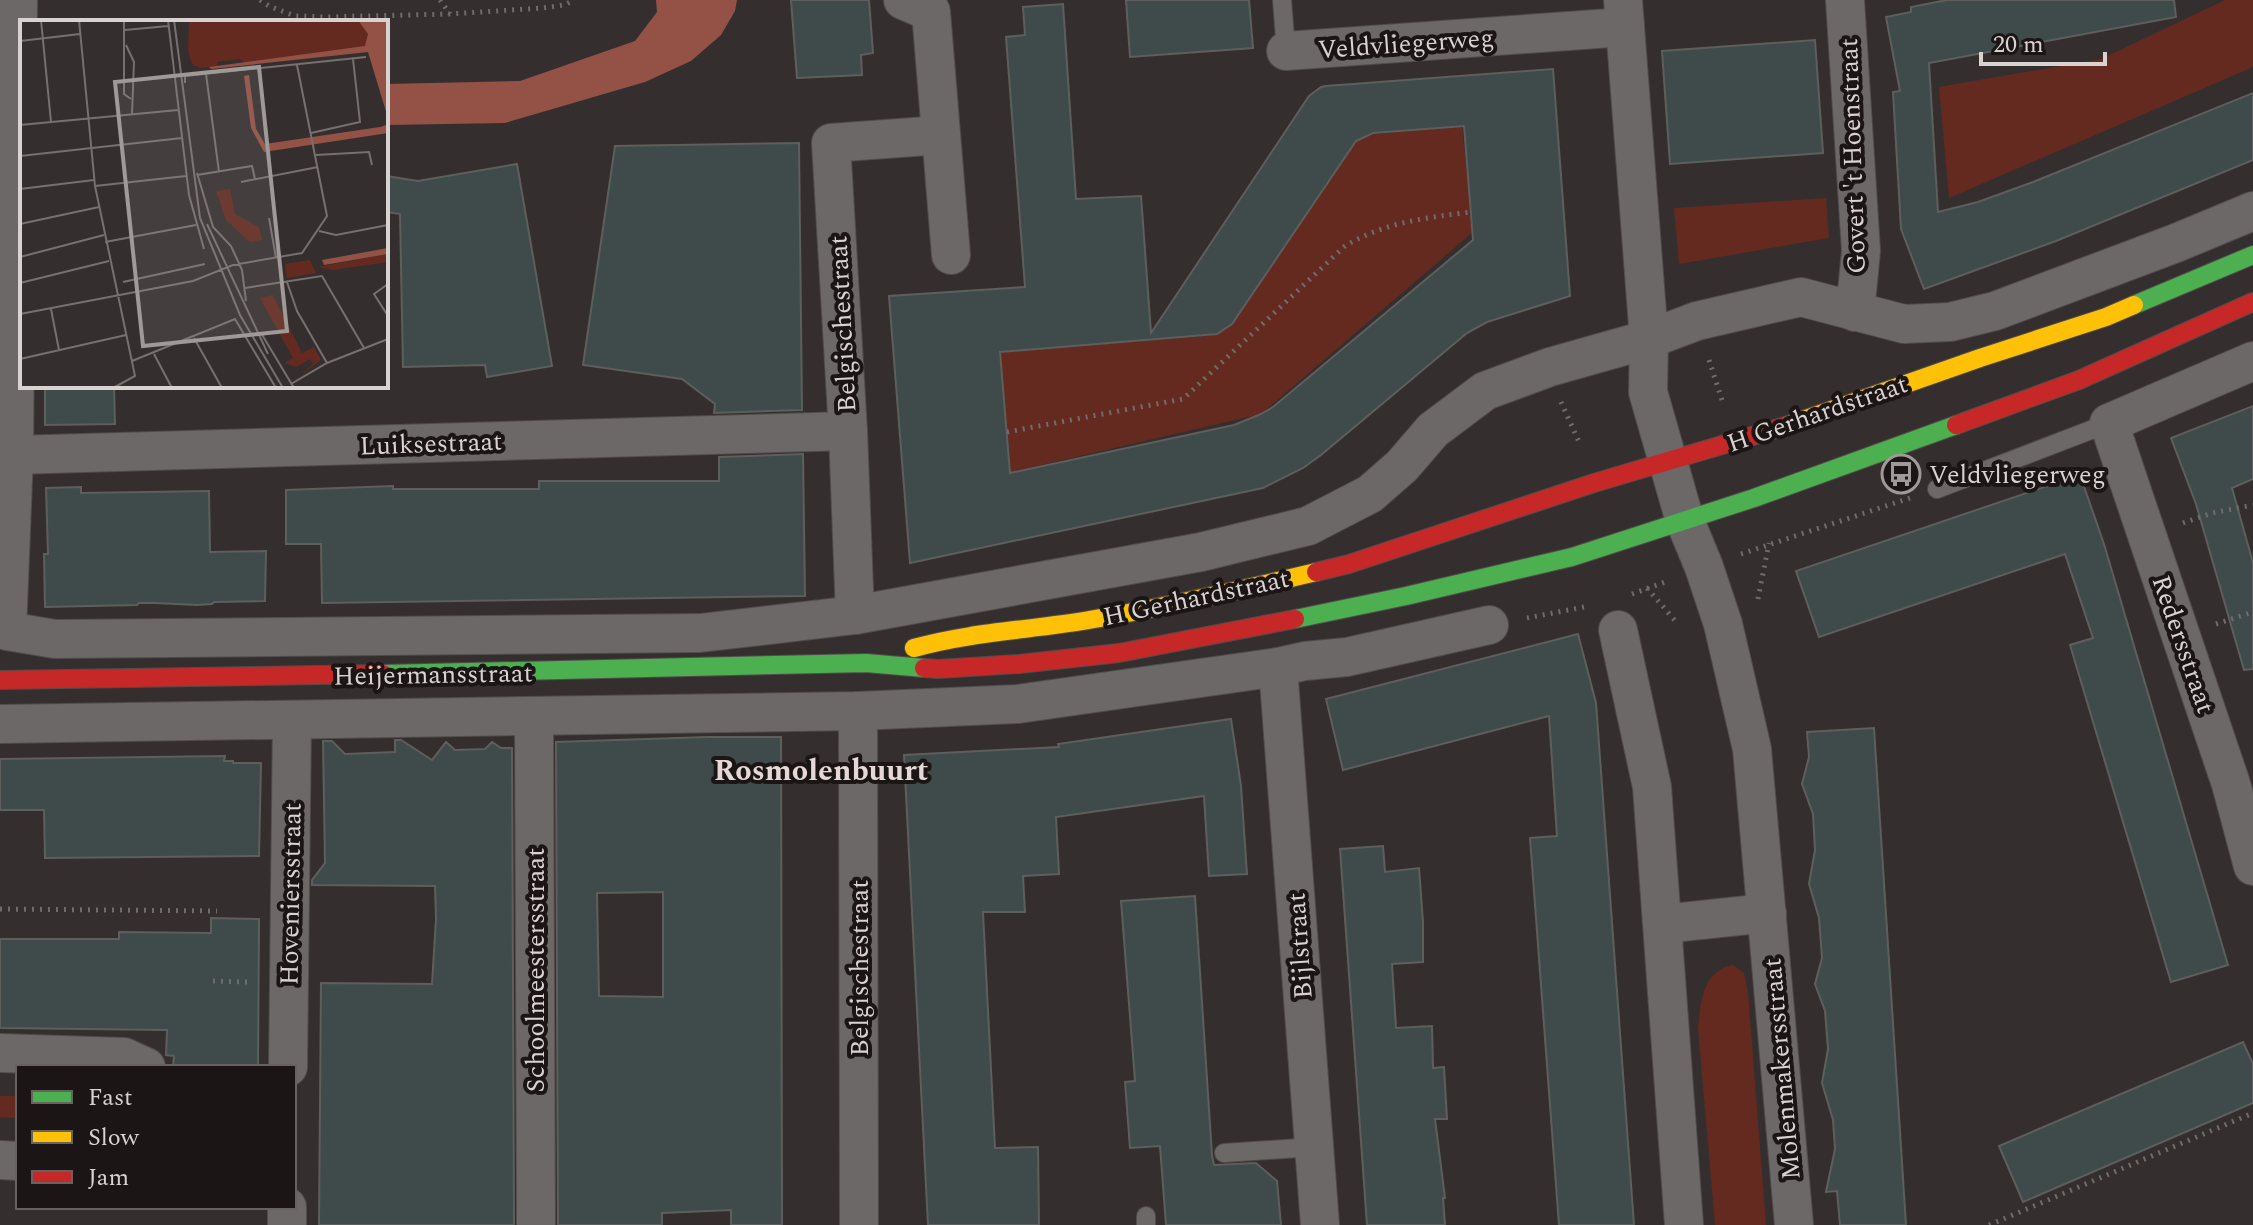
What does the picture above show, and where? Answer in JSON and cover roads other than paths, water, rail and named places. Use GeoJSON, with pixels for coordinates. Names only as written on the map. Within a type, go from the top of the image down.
{"type":"FeatureCollection","features":[{"type":"Feature","properties":{"kind":"main road","name":"H Gerhardstraat"},"geometry":{"type":"LineString","coordinates":[[866,663],[939,641],[1089,620],[1245,589],[1349,564],[1594,483],[1775,430],[2106,317],[2253,255]]}},
{"type":"Feature","properties":{"kind":"main road","name":"H Gerhardstraat"},"geometry":{"type":"LineString","coordinates":[[866,663],[938,669],[1119,653],[1406,596],[1572,557],[1685,521],[2079,380],[2253,302]]}},
{"type":"Feature","properties":{"kind":"main road","name":"Heijermansstraat"},"geometry":{"type":"LineString","coordinates":[[0,680],[549,672],[866,663]]}},
{"type":"Feature","properties":{"kind":"street"},"geometry":{"type":"LineString","coordinates":[[14,455],[18,0]]}},
{"type":"Feature","properties":{"kind":"street"},"geometry":{"type":"LineString","coordinates":[[903,0],[931,12],[951,255]]}},
{"type":"Feature","properties":{"kind":"street","name":"Govert 't Hoenstraat"},"geometry":{"type":"LineString","coordinates":[[1845,0],[1861,251],[1855,312]]}},
{"type":"Feature","properties":{"kind":"street","name":"Veldvliegerweg"},"geometry":{"type":"LineString","coordinates":[[1286,51],[1624,13],[1649,339],[1648,392],[1685,521]]}},
{"type":"Feature","properties":{"kind":"street","name":"Belgischestraat"},"geometry":{"type":"LineString","coordinates":[[855,615],[831,143],[941,135]]}},
{"type":"Feature","properties":{"kind":"street","name":"H Gerhardstraat"},"geometry":{"type":"LineString","coordinates":[[855,615],[1201,552],[1308,526],[1370,494],[1402,466],[1433,430],[1485,391],[1550,367],[1649,339],[1697,321],[1801,297],[1904,324],[1950,322],[1995,311],[2253,211]]}},
{"type":"Feature","properties":{"kind":"street"},"geometry":{"type":"LineString","coordinates":[[1980,358],[1995,311]]}},
{"type":"Feature","properties":{"kind":"street"},"geometry":{"type":"LineString","coordinates":[[2109,423],[2253,361]]}},
{"type":"Feature","properties":{"kind":"street","name":"Redersstraat"},"geometry":{"type":"LineString","coordinates":[[2109,423],[2148,536],[2242,780],[2253,866]]}},
{"type":"Feature","properties":{"kind":"street","name":"Luiksestraat"},"geometry":{"type":"LineString","coordinates":[[14,455],[848,431]]}},
{"type":"Feature","properties":{"kind":"street","name":"Heijermansstraat"},"geometry":{"type":"LineString","coordinates":[[14,455],[7,631],[55,639],[700,633],[855,615]]}},
{"type":"Feature","properties":{"kind":"street","name":"Molenmakersstraat"},"geometry":{"type":"LineString","coordinates":[[1685,521],[1723,624],[1752,749],[1794,1225]]}},
{"type":"Feature","properties":{"kind":"street"},"geometry":{"type":"LineString","coordinates":[[1292,664],[1344,607]]}},
{"type":"Feature","properties":{"kind":"street"},"geometry":{"type":"LineString","coordinates":[[858,711],[1018,704],[1347,657],[1489,625]]}},
{"type":"Feature","properties":{"kind":"street"},"geometry":{"type":"LineString","coordinates":[[1618,630],[1652,787],[1684,1225]]}},
{"type":"Feature","properties":{"kind":"street","name":"Bijlstraat"},"geometry":{"type":"LineString","coordinates":[[1292,664],[1320,1225]]}},
{"type":"Feature","properties":{"kind":"street","name":"Heijermansstraat"},"geometry":{"type":"LineString","coordinates":[[0,724],[858,711]]}},
{"type":"Feature","properties":{"kind":"street","name":"Belgischestraat"},"geometry":{"type":"LineString","coordinates":[[858,711],[859,1225]]}},
{"type":"Feature","properties":{"kind":"street","name":"Schoolmeestersstraat"},"geometry":{"type":"LineString","coordinates":[[534,716],[536,1225]]}},
{"type":"Feature","properties":{"kind":"street","name":"Hoveniersstraat"},"geometry":{"type":"LineString","coordinates":[[288,1065],[292,721]]}},
{"type":"Feature","properties":{"kind":"street"},"geometry":{"type":"LineString","coordinates":[[1663,924],[1767,913]]}},
{"type":"Feature","properties":{"kind":"street"},"geometry":{"type":"LineString","coordinates":[[0,1053],[124,1057],[142,1065]]}},
{"type":"Feature","properties":{"kind":"lane","name":"Veldvliegerweg"},"geometry":{"type":"LineString","coordinates":[[1282,0],[1286,51]]}},
{"type":"Feature","properties":{"kind":"lane"},"geometry":{"type":"LineString","coordinates":[[1937,489],[2109,423]]}},
{"type":"Feature","properties":{"kind":"lane"},"geometry":{"type":"LineString","coordinates":[[1224,1153],[1314,1147]]}},
{"type":"Feature","properties":{"kind":"place","name":"Veldvliegerweg"},"geometry":{"type":"Point","coordinates":[1901,474]}},
{"type":"Feature","properties":{"kind":"district","name":"Rosmolenbuurt"},"geometry":{"type":"Point","coordinates":[821,770]}}]}
